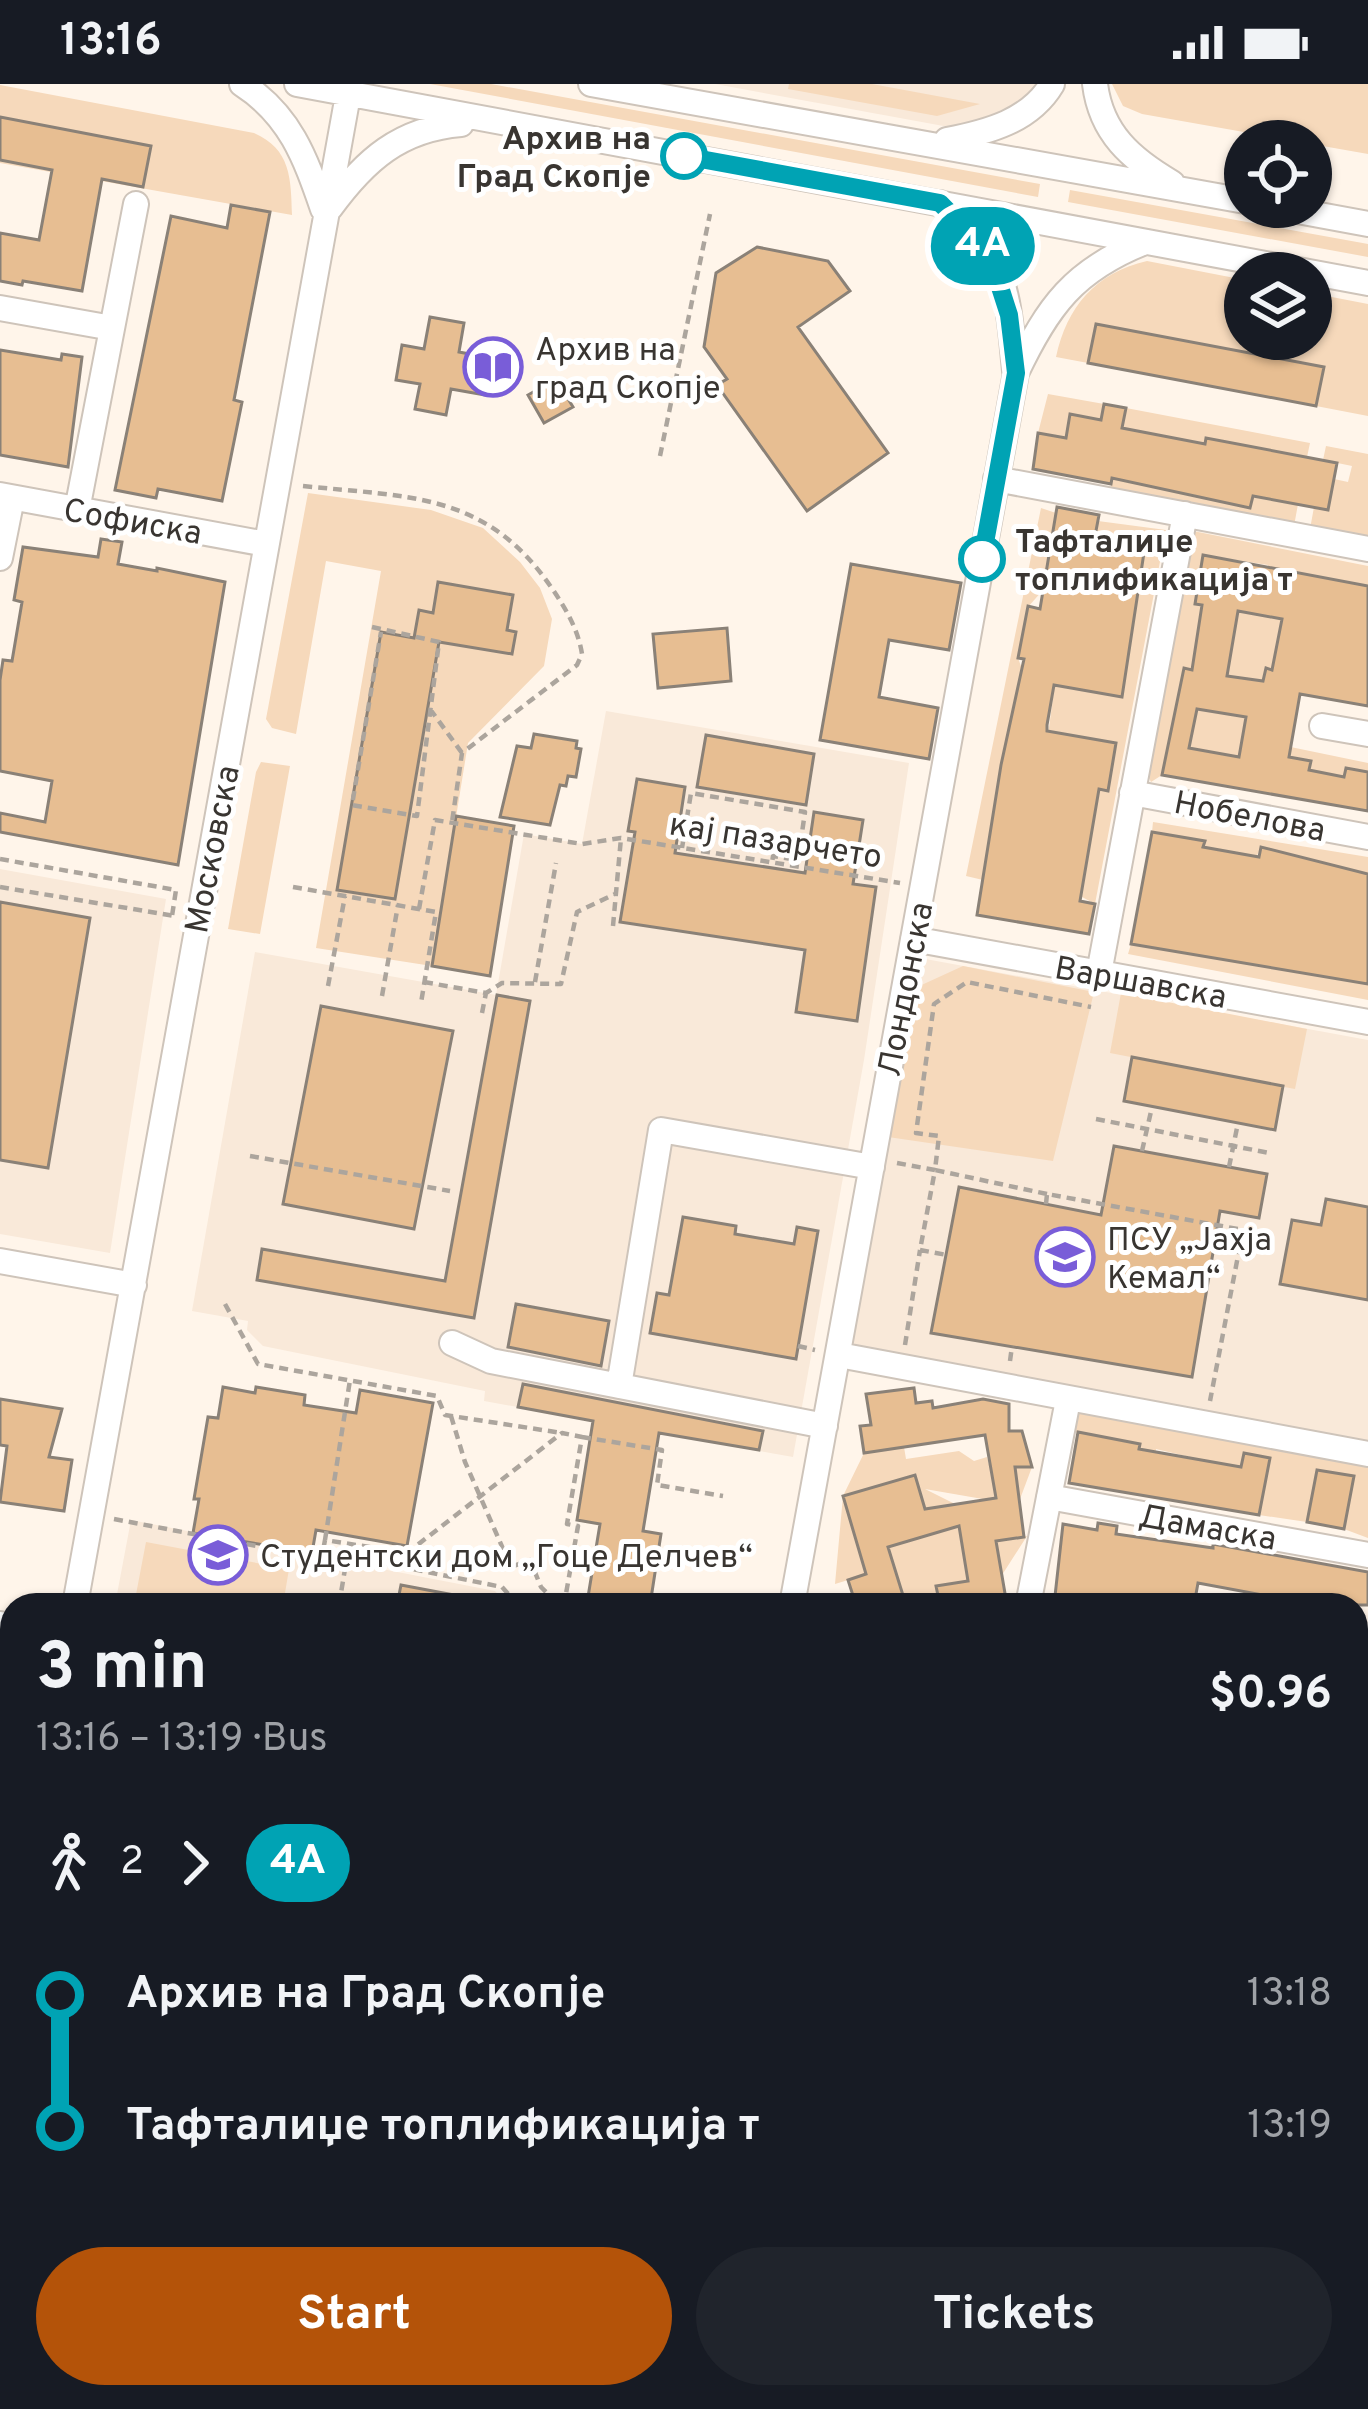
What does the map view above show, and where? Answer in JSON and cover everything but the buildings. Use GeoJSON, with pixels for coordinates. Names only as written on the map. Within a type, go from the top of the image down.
{"type":"FeatureCollection","features":[{"type":"Feature","properties":{"kind":"street"},"geometry":{"type":"LineString","coordinates":[[242,84],[263,97],[288,124],[325,215]]}},
{"type":"Feature","properties":{"kind":"street"},"geometry":{"type":"LineString","coordinates":[[298,84],[349,89],[505,123],[1368,283]]}},
{"type":"Feature","properties":{"kind":"street"},"geometry":{"type":"LineString","coordinates":[[591,84],[1224,197]]}},
{"type":"Feature","properties":{"kind":"street"},"geometry":{"type":"LineString","coordinates":[[932,143],[981,133],[1016,119],[1038,104],[1052,84]]}},
{"type":"Feature","properties":{"kind":"street"},"geometry":{"type":"LineString","coordinates":[[1095,84],[1100,112],[1120,145],[1185,190]]}},
{"type":"Feature","properties":{"kind":"street","name":"Московска"},"geometry":{"type":"LineString","coordinates":[[77,1593],[349,89]]}},
{"type":"Feature","properties":{"kind":"street"},"geometry":{"type":"LineString","coordinates":[[325,215],[365,165],[407,135],[445,125],[505,123]]}},
{"type":"Feature","properties":{"kind":"street","name":"Лондонска"},"geometry":{"type":"LineString","coordinates":[[940,203],[976,238],[997,268],[1016,373]]}},
{"type":"Feature","properties":{"kind":"street"},"geometry":{"type":"LineString","coordinates":[[77,510],[136,204]]}},
{"type":"Feature","properties":{"kind":"street"},"geometry":{"type":"LineString","coordinates":[[1332,217],[1368,224]]}},
{"type":"Feature","properties":{"kind":"street","name":"Лондонска"},"geometry":{"type":"LineString","coordinates":[[794,1593],[1016,373],[1061,294],[1094,267],[1145,242]]}},
{"type":"Feature","properties":{"kind":"street"},"geometry":{"type":"LineString","coordinates":[[0,308],[112,328]]}},
{"type":"Feature","properties":{"kind":"street"},"geometry":{"type":"LineString","coordinates":[[996,478],[1368,549]]}},
{"type":"Feature","properties":{"kind":"street"},"geometry":{"type":"LineString","coordinates":[[0,558],[6,497]]}},
{"type":"Feature","properties":{"kind":"street","name":"Софиска"},"geometry":{"type":"LineString","coordinates":[[6,497],[266,544]]}},
{"type":"Feature","properties":{"kind":"street","name":"Нобелова"},"geometry":{"type":"LineString","coordinates":[[1099,973],[1185,514]]}},
{"type":"Feature","properties":{"kind":"street"},"geometry":{"type":"LineString","coordinates":[[1322,726],[1368,734]]}},
{"type":"Feature","properties":{"kind":"street","name":"Нобелова"},"geometry":{"type":"LineString","coordinates":[[1132,794],[1368,838]]}},
{"type":"Feature","properties":{"kind":"street","name":"Варшавска"},"geometry":{"type":"LineString","coordinates":[[913,939],[1368,1022]]}},
{"type":"Feature","properties":{"kind":"street"},"geometry":{"type":"LineString","coordinates":[[619,1386],[661,1130],[873,1163]]}},
{"type":"Feature","properties":{"kind":"street"},"geometry":{"type":"LineString","coordinates":[[0,1261],[134,1285]]}},
{"type":"Feature","properties":{"kind":"street"},"geometry":{"type":"LineString","coordinates":[[452,1343],[491,1360],[825,1426]]}},
{"type":"Feature","properties":{"kind":"street"},"geometry":{"type":"LineString","coordinates":[[838,1354],[1368,1454]]}},
{"type":"Feature","properties":{"kind":"street"},"geometry":{"type":"LineString","coordinates":[[1030,1593],[1068,1400]]}},
{"type":"Feature","properties":{"kind":"street","name":"Дамаска"},"geometry":{"type":"LineString","coordinates":[[1049,1497],[1368,1555]]}},
{"type":"Feature","properties":{"kind":"path"},"geometry":{"type":"LineString","coordinates":[[660,455],[710,214]]}},
{"type":"Feature","properties":{"kind":"path"},"geometry":{"type":"LineString","coordinates":[[277,484],[429,502],[472,514],[507,535],[555,592],[580,644],[577,665],[462,753]]}},
{"type":"Feature","properties":{"kind":"path"},"geometry":{"type":"LineString","coordinates":[[372,627],[439,642],[417,817]]}},
{"type":"Feature","properties":{"kind":"path","name":"кај пазарчето"},"geometry":{"type":"LineString","coordinates":[[381,632],[352,805],[582,844],[621,838],[923,887]]}},
{"type":"Feature","properties":{"kind":"path"},"geometry":{"type":"LineString","coordinates":[[430,709],[462,753],[452,822]]}},
{"type":"Feature","properties":{"kind":"path"},"geometry":{"type":"LineString","coordinates":[[682,848],[691,793],[805,812],[797,860],[773,856],[772,862]]}},
{"type":"Feature","properties":{"kind":"path"},"geometry":{"type":"LineString","coordinates":[[419,909],[435,820]]}},
{"type":"Feature","properties":{"kind":"path","name":"кај пазарчето"},"geometry":{"type":"LineString","coordinates":[[613,926],[621,838]]}},
{"type":"Feature","properties":{"kind":"path"},"geometry":{"type":"LineString","coordinates":[[0,859],[176,890],[168,915],[0,887]]}},
{"type":"Feature","properties":{"kind":"path"},"geometry":{"type":"LineString","coordinates":[[535,984],[556,863]]}},
{"type":"Feature","properties":{"kind":"path"},"geometry":{"type":"LineString","coordinates":[[293,887],[436,912],[421,1003]]}},
{"type":"Feature","properties":{"kind":"path"},"geometry":{"type":"LineString","coordinates":[[424,982],[486,993],[502,983],[561,984],[577,912],[615,895]]}},
{"type":"Feature","properties":{"kind":"path"},"geometry":{"type":"LineString","coordinates":[[328,986],[345,896]]}},
{"type":"Feature","properties":{"kind":"path"},"geometry":{"type":"LineString","coordinates":[[382,996],[398,905]]}},
{"type":"Feature","properties":{"kind":"path"},"geometry":{"type":"LineString","coordinates":[[905,1345],[939,1136],[916,1133],[934,1004],[967,982],[1091,1007]]}},
{"type":"Feature","properties":{"kind":"path"},"geometry":{"type":"LineString","coordinates":[[482,1013],[486,993]]}},
{"type":"Feature","properties":{"kind":"path"},"geometry":{"type":"LineString","coordinates":[[1142,1151],[1152,1107]]}},
{"type":"Feature","properties":{"kind":"path"},"geometry":{"type":"LineString","coordinates":[[1096,1119],[1269,1153]]}},
{"type":"Feature","properties":{"kind":"path"},"geometry":{"type":"LineString","coordinates":[[1229,1167],[1238,1123]]}},
{"type":"Feature","properties":{"kind":"path"},"geometry":{"type":"LineString","coordinates":[[250,1156],[450,1191]]}},
{"type":"Feature","properties":{"kind":"path"},"geometry":{"type":"LineString","coordinates":[[873,1163],[935,1170],[1243,1230],[1210,1401]]}},
{"type":"Feature","properties":{"kind":"path"},"geometry":{"type":"LineString","coordinates":[[1046,1204],[1048,1194]]}},
{"type":"Feature","properties":{"kind":"path"},"geometry":{"type":"LineString","coordinates":[[920,1250],[947,1256]]}},
{"type":"Feature","properties":{"kind":"path"},"geometry":{"type":"LineString","coordinates":[[225,1304],[259,1364],[436,1396],[445,1415],[662,1450],[657,1486],[723,1496]]}},
{"type":"Feature","properties":{"kind":"path"},"geometry":{"type":"LineString","coordinates":[[1010,1363],[1012,1346]]}},
{"type":"Feature","properties":{"kind":"path"},"geometry":{"type":"LineString","coordinates":[[322,1555],[350,1380]]}},
{"type":"Feature","properties":{"kind":"path"},"geometry":{"type":"LineString","coordinates":[[451,1416],[465,1462],[511,1567],[530,1560],[548,1593]]}},
{"type":"Feature","properties":{"kind":"path"},"geometry":{"type":"LineString","coordinates":[[325,1540],[406,1553],[562,1433]]}},
{"type":"Feature","properties":{"kind":"path"},"geometry":{"type":"LineString","coordinates":[[564,1593],[578,1526],[567,1524],[582,1437]]}},
{"type":"Feature","properties":{"kind":"path"},"geometry":{"type":"LineString","coordinates":[[91,1515],[502,1587],[507,1593]]}},
{"type":"Feature","properties":{"kind":"path"},"geometry":{"type":"LineString","coordinates":[[322,1555],[346,1563],[341,1593]]}},
{"type":"Feature","properties":{"kind":"shaded area"},"geometry":{"type":"Polygon","coordinates":[[[430,84],[491,84],[1040,184],[1038,197],[430,84]]]}},
{"type":"Feature","properties":{"kind":"shaded area"},"geometry":{"type":"Polygon","coordinates":[[[715,84],[1042,84],[1016,108],[949,127],[715,84]]]}},
{"type":"Feature","properties":{"kind":"shaded area"},"geometry":{"type":"Polygon","coordinates":[[[789,84],[872,84],[980,104],[937,116],[788,89],[789,84]]]}},
{"type":"Feature","properties":{"kind":"shaded area"},"geometry":{"type":"Polygon","coordinates":[[[1112,84],[1368,84],[1368,154],[1332,148],[1332,120],[1224,120],[1224,129],[1142,114],[1123,106],[1112,84]]]}},
{"type":"Feature","properties":{"kind":"shaded area"},"geometry":{"type":"Polygon","coordinates":[[[0,85],[254,133],[275,148],[287,166],[292,215],[0,163],[0,85]]]}},
{"type":"Feature","properties":{"kind":"shaded area"},"geometry":{"type":"Polygon","coordinates":[[[1070,190],[1224,218],[1224,228],[1280,228],[1368,244],[1368,257],[1068,202],[1070,190]]]}},
{"type":"Feature","properties":{"kind":"shaded area"},"geometry":{"type":"Polygon","coordinates":[[[1147,261],[1224,276],[1224,349],[1096,324],[1088,363],[1056,357],[1068,323],[1086,295],[1147,261]]]}},
{"type":"Feature","properties":{"kind":"shaded area"},"geometry":{"type":"Polygon","coordinates":[[[1332,297],[1368,304],[1368,416],[1316,406],[1323,368],[1282,360],[1332,360],[1332,297]]]}},
{"type":"Feature","properties":{"kind":"shaded area"},"geometry":{"type":"Polygon","coordinates":[[[1048,394],[1104,404],[1101,420],[1070,414],[1066,438],[1038,433],[1048,394]]]}},
{"type":"Feature","properties":{"kind":"shaded area"},"geometry":{"type":"Polygon","coordinates":[[[1126,408],[1310,443],[1307,457],[1271,451],[1263,497],[1298,504],[1294,526],[1110,491],[1112,478],[1250,508],[1261,448],[1207,438],[1205,444],[1155,451],[1157,434],[1122,428],[1126,408]]]}},
{"type":"Feature","properties":{"kind":"shaded area"},"geometry":{"type":"Polygon","coordinates":[[[1326,446],[1368,454],[1368,540],[1310,529],[1314,507],[1334,479],[1348,482],[1352,466],[1323,460],[1326,446]]]}},
{"type":"Feature","properties":{"kind":"shaded area"},"geometry":{"type":"Polygon","coordinates":[[[308,493],[431,510],[483,528],[540,588],[552,619],[544,666],[468,743],[432,966],[316,948],[381,571],[326,561],[296,734],[272,728],[266,719],[308,493]]]}},
{"type":"Feature","properties":{"kind":"shaded area"},"geometry":{"type":"Polygon","coordinates":[[[1041,508],[1056,513],[1043,590],[1028,607],[1018,658],[1022,669],[983,880],[966,876],[1041,508]]]}},
{"type":"Feature","properties":{"kind":"shaded area"},"geometry":{"type":"Polygon","coordinates":[[[1098,521],[1166,530],[1095,904],[1071,891],[1043,773],[1056,675],[1088,576],[1098,521]],[[1112,540],[1121,696],[1145,547],[1112,540]],[[1066,735],[1108,790],[1116,743],[1066,735]]]}},
{"type":"Feature","properties":{"kind":"shaded area"},"geometry":{"type":"Polygon","coordinates":[[[1193,531],[1368,566],[1368,586],[1290,571],[1272,670],[1266,669],[1242,737],[1368,763],[1368,772],[1346,768],[1339,805],[1321,773],[1309,770],[1310,761],[1273,754],[1271,763],[1189,748],[1190,738],[1170,734],[1162,775],[1151,782],[1147,774],[1193,531]],[[1203,555],[1195,604],[1261,615],[1268,565],[1203,555]],[[1184,669],[1178,706],[1234,715],[1239,678],[1184,669]]]}},
{"type":"Feature","properties":{"kind":"shaded area"},"geometry":{"type":"Polygon","coordinates":[[[606,711],[909,763],[864,1060],[793,1457],[484,1401],[485,1391],[263,1346],[247,1330],[248,1321],[192,1311],[255,952],[496,995],[524,834],[582,844],[606,711]]]}},
{"type":"Feature","properties":{"kind":"shaded area"},"geometry":{"type":"Polygon","coordinates":[[[261,762],[290,766],[260,934],[228,929],[261,762]]]}},
{"type":"Feature","properties":{"kind":"shaded area"},"geometry":{"type":"Polygon","coordinates":[[[1153,822],[1368,857],[1368,874],[1262,847],[1252,863],[1203,847],[1204,842],[1152,832],[1153,822]]]}},
{"type":"Feature","properties":{"kind":"shaded area"},"geometry":{"type":"Polygon","coordinates":[[[0,869],[166,899],[110,1253],[0,1234],[0,869]]]}},
{"type":"Feature","properties":{"kind":"shaded area"},"geometry":{"type":"Polygon","coordinates":[[[1131,944],[1320,976],[1343,971],[1346,980],[1368,984],[1368,1000],[1128,954],[1131,944]]]}},
{"type":"Feature","properties":{"kind":"shaded area","name":"ПСУ „Јахја Кемал“"},"geometry":{"type":"Polygon","coordinates":[[[920,958],[1368,1040],[1368,1448],[848,1353],[920,958]]]}},
{"type":"Feature","properties":{"kind":"shaded area"},"geometry":{"type":"Polygon","coordinates":[[[963,966],[1094,992],[1053,1161],[888,1137],[915,988],[963,966]]]}},
{"type":"Feature","properties":{"kind":"shaded area"},"geometry":{"type":"Polygon","coordinates":[[[1121,993],[1307,1029],[1295,1089],[1110,1053],[1121,993]]]}},
{"type":"Feature","properties":{"kind":"shaded area"},"geometry":{"type":"Polygon","coordinates":[[[1075,1401],[1368,1454],[1368,1538],[1344,1529],[1353,1476],[1317,1470],[1307,1522],[1259,1515],[1270,1459],[1245,1453],[1233,1509],[1204,1506],[1211,1462],[1156,1449],[1152,1496],[1130,1495],[1140,1444],[1075,1432],[1075,1401]]]}},
{"type":"Feature","properties":{"kind":"shaded area"},"geometry":{"type":"Polygon","coordinates":[[[904,1447],[906,1459],[959,1451],[974,1461],[987,1457],[990,1468],[1032,1467],[1020,1499],[1000,1502],[925,1489],[955,1504],[962,1547],[1027,1536],[1002,1575],[937,1587],[938,1593],[902,1593],[894,1566],[835,1584],[843,1496],[864,1453],[904,1447]]]}},
{"type":"Feature","properties":{"kind":"shaded area","name":"Студентски дом „Гоце Делчев“"},"geometry":{"type":"Polygon","coordinates":[[[131,1520],[497,1593],[117,1593],[131,1520]]]}},
{"type":"Feature","properties":{"kind":"shaded area"},"geometry":{"type":"Polygon","coordinates":[[[146,1542],[289,1569],[285,1593],[136,1593],[146,1542]]]}},
{"type":"Feature","properties":{"kind":"bus line","name":"4A"},"geometry":{"type":"LineString","coordinates":[[684,156],[940,203],[989,253],[1009,315],[1016,373],[982,559]]}},
{"type":"Feature","properties":{"kind":"place","name":"Архив на Град Скопје"},"geometry":{"type":"Point","coordinates":[684,156]}},
{"type":"Feature","properties":{"kind":"place","name":"Архив на град Скопје"},"geometry":{"type":"Point","coordinates":[493,367]}},
{"type":"Feature","properties":{"kind":"place","name":"Тафталиџе топлификација т"},"geometry":{"type":"Point","coordinates":[982,559]}},
{"type":"Feature","properties":{"kind":"place","name":"ПСУ „Јахја Кемал“"},"geometry":{"type":"Point","coordinates":[1065,1257]}},
{"type":"Feature","properties":{"kind":"place","name":"Студентски дом „Гоце Делчев“"},"geometry":{"type":"Point","coordinates":[218,1555]}}]}
